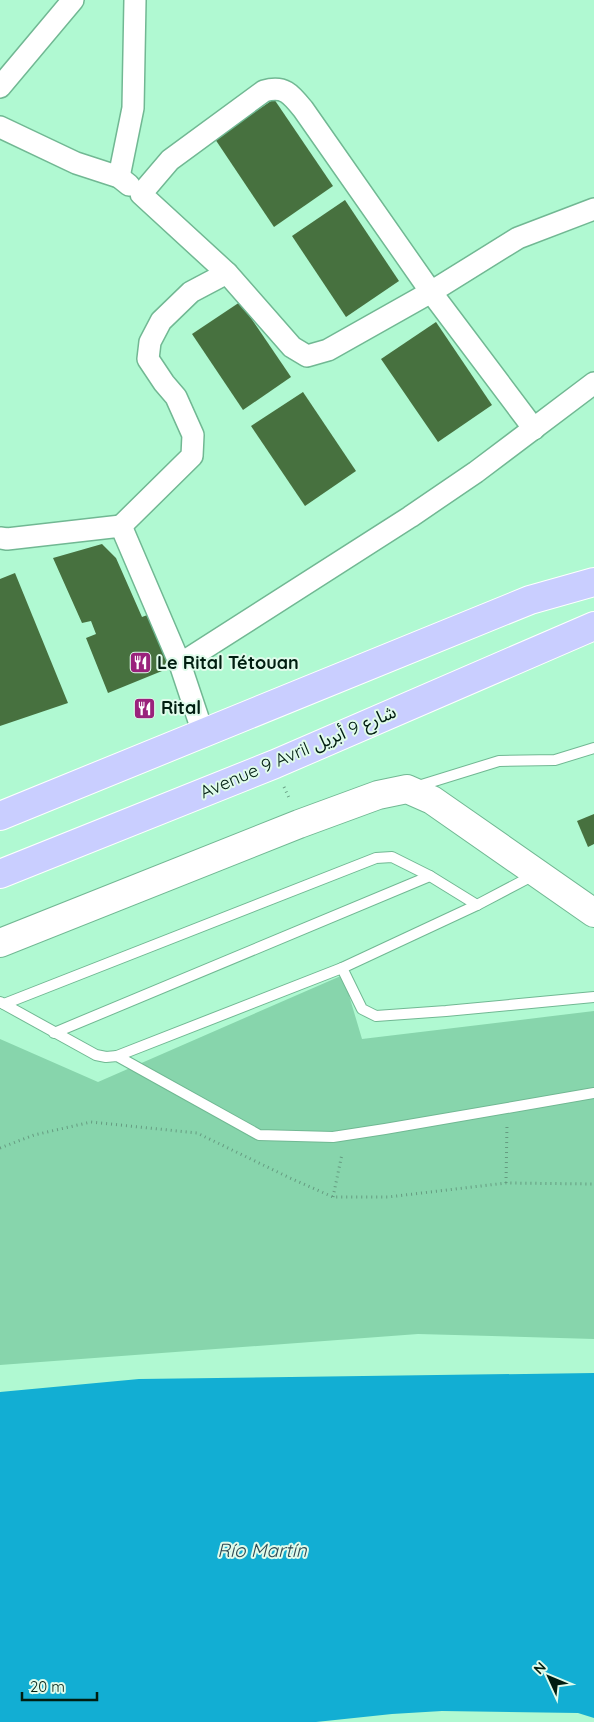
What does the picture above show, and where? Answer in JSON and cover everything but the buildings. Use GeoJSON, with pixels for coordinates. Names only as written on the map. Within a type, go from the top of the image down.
{"type":"FeatureCollection","features":[{"type":"Feature","properties":{"kind":"highway"},"geometry":{"type":"LineString","coordinates":[[530,600],[594,563]]}},
{"type":"Feature","properties":{"kind":"highway"},"geometry":{"type":"LineString","coordinates":[[0,816],[530,600],[594,582]]}},
{"type":"Feature","properties":{"kind":"highway","name":"Avenue 9 Avril شارع 9 أبريل"},"geometry":{"type":"LineString","coordinates":[[0,874],[275,764],[589,630]]}},
{"type":"Feature","properties":{"kind":"street"},"geometry":{"type":"LineString","coordinates":[[0,87],[73,0]]}},
{"type":"Feature","properties":{"kind":"street"},"geometry":{"type":"LineString","coordinates":[[119,177],[133,108],[135,0]]}},
{"type":"Feature","properties":{"kind":"street"},"geometry":{"type":"LineString","coordinates":[[141,194],[170,160],[264,91],[273,88],[285,90],[294,96],[431,292],[534,429]]}},
{"type":"Feature","properties":{"kind":"street"},"geometry":{"type":"LineString","coordinates":[[0,126],[76,163],[119,177],[141,194],[228,273],[292,347],[307,356],[328,350],[431,292],[518,238],[594,209]]}},
{"type":"Feature","properties":{"kind":"street"},"geometry":{"type":"LineString","coordinates":[[0,538],[7,539],[121,526],[192,456],[193,435],[176,397],[164,384],[148,359],[150,342],[161,321],[191,292],[228,273]]}},
{"type":"Feature","properties":{"kind":"street"},"geometry":{"type":"LineString","coordinates":[[180,664],[410,517],[476,472],[594,383]]}},
{"type":"Feature","properties":{"kind":"street"},"geometry":{"type":"LineString","coordinates":[[121,526],[180,664],[204,733]]}},
{"type":"Feature","properties":{"kind":"street"},"geometry":{"type":"LineString","coordinates":[[0,943],[299,824],[378,795],[407,790],[432,800],[594,913]]}},
{"type":"Feature","properties":{"kind":"lane"},"geometry":{"type":"LineString","coordinates":[[407,790],[499,762],[556,760],[594,748]]}},
{"type":"Feature","properties":{"kind":"lane"},"geometry":{"type":"LineString","coordinates":[[2,1003],[376,858],[392,857],[430,876],[476,905]]}},
{"type":"Feature","properties":{"kind":"lane"},"geometry":{"type":"LineString","coordinates":[[2,1003],[96,1055],[106,1057],[117,1056],[342,968],[476,905],[538,873]]}},
{"type":"Feature","properties":{"kind":"lane"},"geometry":{"type":"LineString","coordinates":[[54,1033],[430,876]]}},
{"type":"Feature","properties":{"kind":"lane"},"geometry":{"type":"LineString","coordinates":[[342,968],[362,1009],[376,1016],[594,997]]}},
{"type":"Feature","properties":{"kind":"lane"},"geometry":{"type":"LineString","coordinates":[[117,1056],[259,1136],[333,1137],[594,1093]]}},
{"type":"Feature","properties":{"kind":"path"},"geometry":{"type":"LineString","coordinates":[[506,1183],[508,1108]]}},
{"type":"Feature","properties":{"kind":"path"},"geometry":{"type":"LineString","coordinates":[[0,1148],[34,1135],[91,1122],[196,1133],[333,1197],[388,1197],[506,1183],[594,1184]]}},
{"type":"Feature","properties":{"kind":"path"},"geometry":{"type":"LineString","coordinates":[[333,1197],[346,1135]]}},
{"type":"Feature","properties":{"kind":"green space"},"geometry":{"type":"Polygon","coordinates":[[[343,975],[362,1039],[594,1011],[594,1339],[418,1334],[0,1365],[0,1039],[98,1082],[343,975]]]}},
{"type":"Feature","properties":{"kind":"water","name":"Río Martín"},"geometry":{"type":"Polygon","coordinates":[[[594,1373],[594,1718],[578,1713],[442,1711],[316,1722],[0,1722],[0,1392],[139,1379],[594,1373]]]}},
{"type":"Feature","properties":{"kind":"place","name":"Le Rital Tétouan"},"geometry":{"type":"Point","coordinates":[141,663]}},
{"type":"Feature","properties":{"kind":"place","name":"Rital"},"geometry":{"type":"Point","coordinates":[145,708]}}]}
